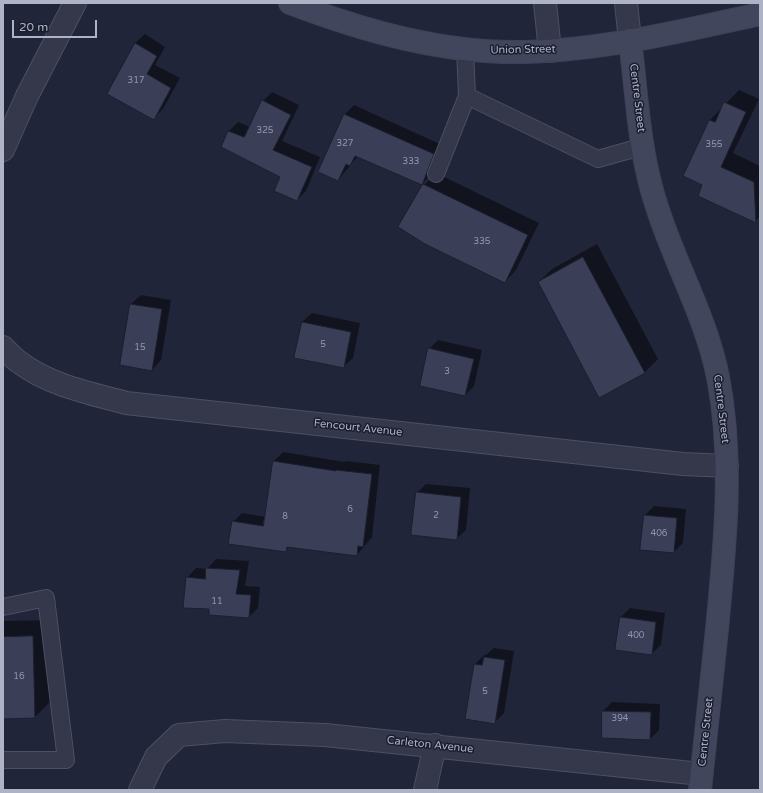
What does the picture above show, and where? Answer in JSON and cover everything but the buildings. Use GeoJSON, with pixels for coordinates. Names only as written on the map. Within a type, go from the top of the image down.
{"type":"FeatureCollection","features":[{"type":"Feature","properties":{"kind":"main road","name":"Union Street"},"geometry":{"type":"LineString","coordinates":[[290,3],[333,20],[396,37],[465,48],[524,52],[550,51],[630,40],[760,14]]}},
{"type":"Feature","properties":{"kind":"main road","name":"Centre Street"},"geometry":{"type":"LineString","coordinates":[[630,40],[648,174],[656,205],[665,230],[703,324],[712,351],[718,378],[722,410],[727,466],[726,514],[722,575],[700,782]]}},
{"type":"Feature","properties":{"kind":"street"},"geometry":{"type":"LineString","coordinates":[[3,150],[27,96],[75,3]]}},
{"type":"Feature","properties":{"kind":"street"},"geometry":{"type":"LineString","coordinates":[[545,3],[550,51]]}},
{"type":"Feature","properties":{"kind":"street"},"geometry":{"type":"LineString","coordinates":[[626,3],[630,40]]}},
{"type":"Feature","properties":{"kind":"street","name":"Fencourt Avenue"},"geometry":{"type":"LineString","coordinates":[[3,347],[18,362],[48,379],[83,391],[126,402],[676,463],[727,466]]}},
{"type":"Feature","properties":{"kind":"street","name":"Carleton Avenue"},"geometry":{"type":"LineString","coordinates":[[140,790],[156,757],[179,735],[225,731],[325,735],[435,746],[700,782]]}},
{"type":"Feature","properties":{"kind":"street"},"geometry":{"type":"LineString","coordinates":[[425,790],[435,746]]}},
{"type":"Feature","properties":{"kind":"lane"},"geometry":{"type":"LineString","coordinates":[[436,174],[467,96],[465,48]]}},
{"type":"Feature","properties":{"kind":"lane"},"geometry":{"type":"LineString","coordinates":[[467,96],[598,159],[644,146]]}},
{"type":"Feature","properties":{"kind":"lane"},"geometry":{"type":"LineString","coordinates":[[3,607],[46,598],[66,760],[3,760]]}}]}
